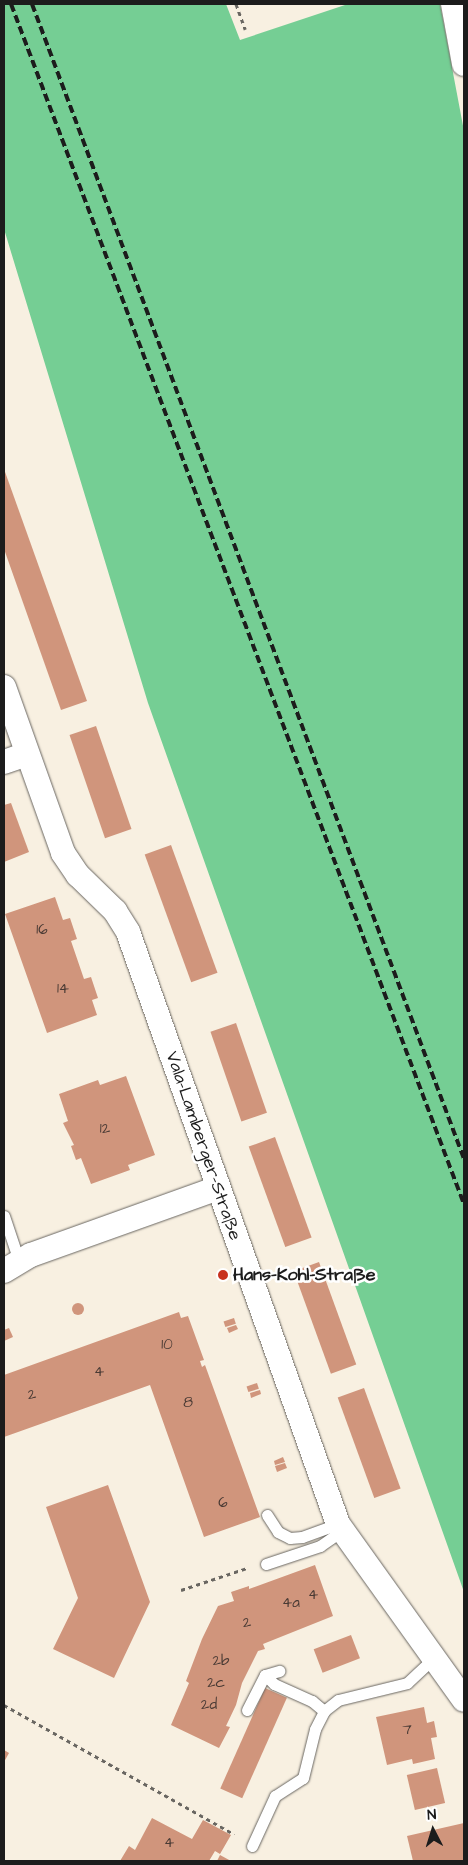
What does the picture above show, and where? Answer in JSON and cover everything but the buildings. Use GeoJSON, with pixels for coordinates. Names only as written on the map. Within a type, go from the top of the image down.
{"type":"FeatureCollection","features":[{"type":"Feature","properties":{"kind":"street"},"geometry":{"type":"LineString","coordinates":[[453,4],[464,64]]}},
{"type":"Feature","properties":{"kind":"street","name":"Vala-Lamberger-Straße"},"geometry":{"type":"LineString","coordinates":[[4,687],[63,853],[78,876],[115,911],[128,932],[218,1188],[341,1527],[464,1700]]}},
{"type":"Feature","properties":{"kind":"street"},"geometry":{"type":"LineString","coordinates":[[4,762],[27,754]]}},
{"type":"Feature","properties":{"kind":"street"},"geometry":{"type":"LineString","coordinates":[[11,1266],[218,1188]]}},
{"type":"Feature","properties":{"kind":"lane"},"geometry":{"type":"LineString","coordinates":[[4,1216],[11,1266]]}},
{"type":"Feature","properties":{"kind":"lane"},"geometry":{"type":"LineString","coordinates":[[267,1515],[278,1532],[290,1538],[302,1537],[341,1527]]}},
{"type":"Feature","properties":{"kind":"lane"},"geometry":{"type":"LineString","coordinates":[[268,1563],[320,1546],[341,1527]]}},
{"type":"Feature","properties":{"kind":"lane"},"geometry":{"type":"LineString","coordinates":[[253,1845],[275,1796],[303,1778],[315,1729],[324,1711],[338,1700],[407,1683],[435,1657]]}},
{"type":"Feature","properties":{"kind":"lane"},"geometry":{"type":"LineString","coordinates":[[247,1710],[265,1675],[279,1671]]}},
{"type":"Feature","properties":{"kind":"lane"},"geometry":{"type":"LineString","coordinates":[[265,1675],[274,1684],[312,1701],[324,1711]]}},
{"type":"Feature","properties":{"kind":"path"},"geometry":{"type":"LineString","coordinates":[[236,4],[245,29]]}},
{"type":"Feature","properties":{"kind":"path"},"geometry":{"type":"LineString","coordinates":[[181,1590],[264,1561],[268,1563]]}},
{"type":"Feature","properties":{"kind":"path"},"geometry":{"type":"LineString","coordinates":[[4,1705],[253,1845]]}},
{"type":"Feature","properties":{"kind":"green space"},"geometry":{"type":"Polygon","coordinates":[[[4,4],[226,4],[240,40],[348,4],[440,4],[464,131],[464,1592],[148,703],[4,229],[4,4]]]}},
{"type":"Feature","properties":{"kind":"railway"},"geometry":{"type":"LineString","coordinates":[[11,4],[464,1204]]}},
{"type":"Feature","properties":{"kind":"railway"},"geometry":{"type":"LineString","coordinates":[[32,4],[464,1159]]}},
{"type":"Feature","properties":{"kind":"place","name":"Hans-Kohl-Straße"},"geometry":{"type":"Point","coordinates":[223,1275]}}]}
